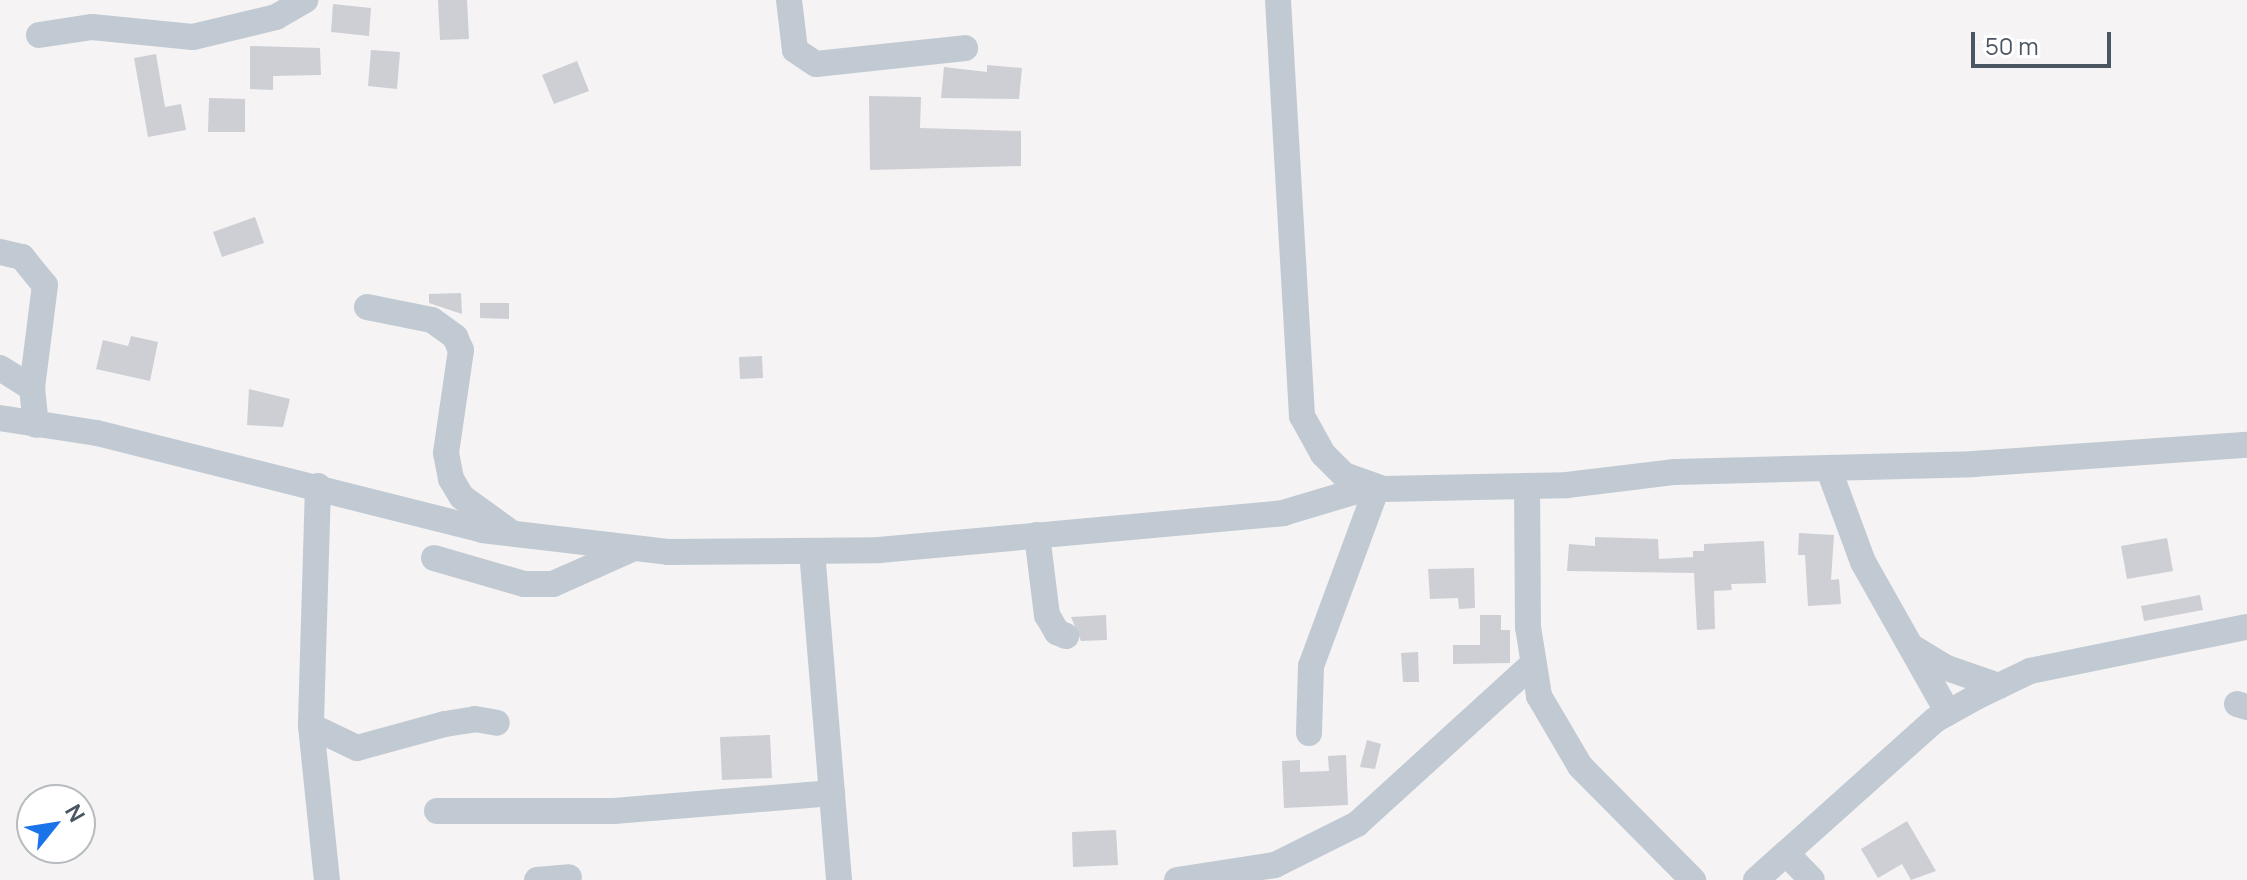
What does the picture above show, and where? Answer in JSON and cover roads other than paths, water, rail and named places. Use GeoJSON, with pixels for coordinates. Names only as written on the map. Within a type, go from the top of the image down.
{"type":"FeatureCollection","features":[{"type":"Feature","properties":{"kind":"street"},"geometry":{"type":"LineString","coordinates":[[39,35],[92,27],[193,37],[261,22],[306,0]]}},
{"type":"Feature","properties":{"kind":"street"},"geometry":{"type":"LineString","coordinates":[[789,0],[795,50],[816,64],[965,48]]}},
{"type":"Feature","properties":{"kind":"street"},"geometry":{"type":"LineString","coordinates":[[1278,0],[1302,416],[1323,454],[1344,475],[1374,487]]}},
{"type":"Feature","properties":{"kind":"street"},"geometry":{"type":"LineString","coordinates":[[0,252],[22,257],[45,285],[32,388],[36,425]]}},
{"type":"Feature","properties":{"kind":"street"},"geometry":{"type":"LineString","coordinates":[[367,307],[432,320],[455,337],[461,350],[446,453],[451,479],[462,497],[513,534]]}},
{"type":"Feature","properties":{"kind":"street"},"geometry":{"type":"LineString","coordinates":[[0,368],[32,388]]}},
{"type":"Feature","properties":{"kind":"street"},"geometry":{"type":"LineString","coordinates":[[0,418],[97,433],[513,534],[635,548],[812,551],[879,550],[1283,513],[1374,487],[1527,486],[1675,472],[1829,470],[2247,445]]}},
{"type":"Feature","properties":{"kind":"street"},"geometry":{"type":"LineString","coordinates":[[1829,470],[1863,562],[1948,713]]}},
{"type":"Feature","properties":{"kind":"street"},"geometry":{"type":"LineString","coordinates":[[318,486],[311,726],[327,880]]}},
{"type":"Feature","properties":{"kind":"street"},"geometry":{"type":"LineString","coordinates":[[1527,486],[1532,665],[1551,724],[1580,766],[1693,880]]}},
{"type":"Feature","properties":{"kind":"street"},"geometry":{"type":"LineString","coordinates":[[1309,733],[1311,666],[1374,487]]}},
{"type":"Feature","properties":{"kind":"street"},"geometry":{"type":"LineString","coordinates":[[1037,535],[1047,615],[1057,632],[1066,636]]}},
{"type":"Feature","properties":{"kind":"street"},"geometry":{"type":"LineString","coordinates":[[434,558],[524,584],[553,584],[635,548]]}},
{"type":"Feature","properties":{"kind":"street"},"geometry":{"type":"LineString","coordinates":[[812,551],[839,880]]}},
{"type":"Feature","properties":{"kind":"street"},"geometry":{"type":"LineString","coordinates":[[1756,880],[1891,757],[1948,713],[1999,686],[2030,671],[2247,627]]}},
{"type":"Feature","properties":{"kind":"street"},"geometry":{"type":"LineString","coordinates":[[1912,647],[1947,668],[1999,686]]}},
{"type":"Feature","properties":{"kind":"street"},"geometry":{"type":"LineString","coordinates":[[1177,880],[1275,865],[1357,824],[1443,741],[1532,665]]}},
{"type":"Feature","properties":{"kind":"street"},"geometry":{"type":"LineString","coordinates":[[311,726],[357,748],[445,724],[475,719],[497,723]]}},
{"type":"Feature","properties":{"kind":"street"},"geometry":{"type":"LineString","coordinates":[[437,811],[614,811],[832,793]]}},
{"type":"Feature","properties":{"kind":"street"},"geometry":{"type":"LineString","coordinates":[[1786,853],[1812,880]]}},
{"type":"Feature","properties":{"kind":"street"},"geometry":{"type":"LineString","coordinates":[[537,880],[569,877]]}}]}
